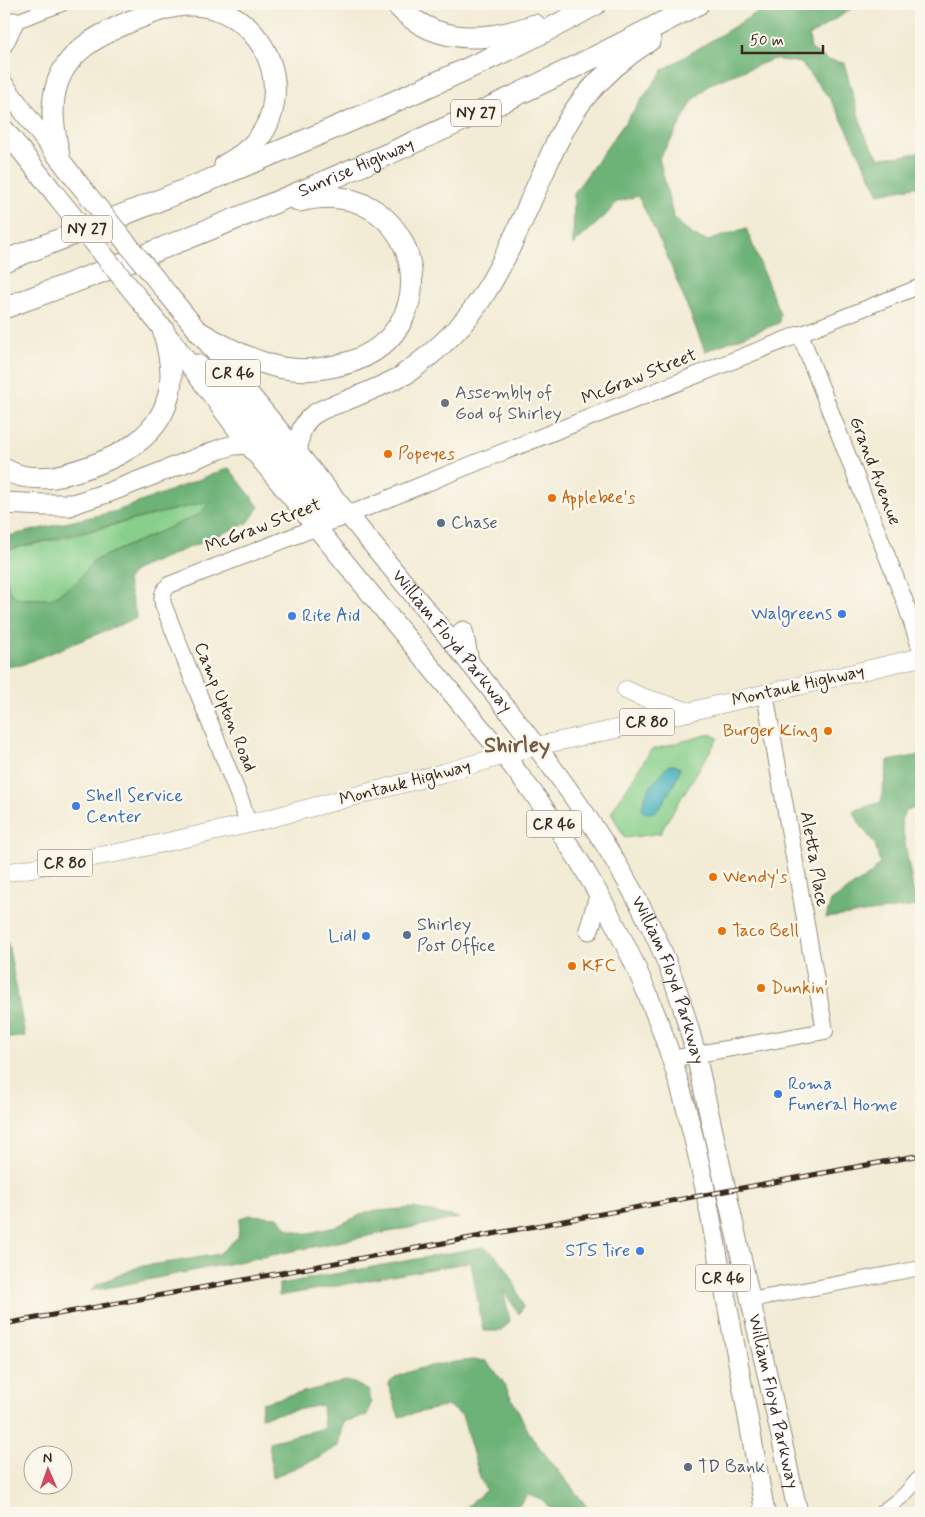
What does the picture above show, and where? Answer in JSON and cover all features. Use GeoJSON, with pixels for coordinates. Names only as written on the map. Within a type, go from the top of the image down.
{"type":"FeatureCollection","features":[{"type":"Feature","properties":{"kind":"highway"},"geometry":{"type":"LineString","coordinates":[[396,4],[412,19],[432,30],[463,38],[496,35],[523,29],[589,4]]}},
{"type":"Feature","properties":{"kind":"highway","name":"NY 27"},"geometry":{"type":"LineString","coordinates":[[4,261],[170,197],[277,153],[441,81],[565,22],[596,4]]}},
{"type":"Feature","properties":{"kind":"highway","name":"Sunrise Highway"},"geometry":{"type":"LineString","coordinates":[[4,308],[68,285],[350,170],[465,118],[698,4]]}},
{"type":"Feature","properties":{"kind":"highway"},"geometry":{"type":"LineString","coordinates":[[298,453],[302,428],[312,415],[378,388],[405,374],[439,348],[464,321],[483,296],[508,250],[564,129],[584,98],[625,57],[706,4]]}},
{"type":"Feature","properties":{"kind":"highway"},"geometry":{"type":"LineString","coordinates":[[59,156],[52,115],[55,91],[65,67],[80,49],[104,33],[163,10],[191,5],[218,9],[228,13],[244,24],[257,37],[266,52],[272,66],[275,84],[272,111],[266,128],[248,150],[170,197]]}},
{"type":"Feature","properties":{"kind":"highway"},"geometry":{"type":"LineString","coordinates":[[4,42],[9,24]]}},
{"type":"Feature","properties":{"kind":"highway","name":"William Floyd Parkway"},"geometry":{"type":"LineString","coordinates":[[4,85],[79,184],[298,453],[343,517],[427,611],[560,776],[594,826],[635,896],[669,967],[696,1055],[798,1513]]}},
{"type":"Feature","properties":{"kind":"highway","name":"William Floyd Parkway"},"geometry":{"type":"LineString","coordinates":[[7,135],[163,329],[248,444],[504,755],[560,831],[599,896],[641,979],[671,1059],[690,1124],[738,1356],[765,1513]]}},
{"type":"Feature","properties":{"kind":"highway"},"geometry":{"type":"LineString","coordinates":[[199,332],[264,364],[288,368],[314,369],[345,364],[364,357],[393,335],[405,315],[411,293],[412,274],[410,263],[398,235],[391,225],[375,210],[365,204],[345,198],[325,197],[250,212]]}},
{"type":"Feature","properties":{"kind":"highway"},"geometry":{"type":"LineString","coordinates":[[4,319],[68,285]]}},
{"type":"Feature","properties":{"kind":"highway"},"geometry":{"type":"LineString","coordinates":[[4,469],[26,476],[54,477],[109,458],[130,448],[143,439],[164,411],[169,393],[171,366],[163,329]]}},
{"type":"Feature","properties":{"kind":"highway"},"geometry":{"type":"LineString","coordinates":[[178,349],[220,382],[322,510],[329,515],[343,517]]}},
{"type":"Feature","properties":{"kind":"highway"},"geometry":{"type":"LineString","coordinates":[[4,503],[70,505],[110,492],[220,449],[248,444]]}},
{"type":"Feature","properties":{"kind":"highway"},"geometry":{"type":"LineString","coordinates":[[427,611],[435,615],[450,615]]}},
{"type":"Feature","properties":{"kind":"highway"},"geometry":{"type":"LineString","coordinates":[[463,632],[469,662]]}},
{"type":"Feature","properties":{"kind":"highway"},"geometry":{"type":"LineString","coordinates":[[589,930],[599,896]]}},
{"type":"Feature","properties":{"kind":"main road","name":"McGraw Street"},"geometry":{"type":"LineString","coordinates":[[163,604],[163,592],[174,582],[343,517],[800,334]]}},
{"type":"Feature","properties":{"kind":"main road","name":"Grand Avenue"},"geometry":{"type":"LineString","coordinates":[[800,334],[905,602],[921,650]]}},
{"type":"Feature","properties":{"kind":"main road","name":"Camp Upton Road"},"geometry":{"type":"LineString","coordinates":[[163,604],[242,804],[248,824]]}},
{"type":"Feature","properties":{"kind":"main road","name":"Montauk Highway"},"geometry":{"type":"LineString","coordinates":[[4,873],[127,851],[248,824],[536,746],[562,742],[921,657]]}},
{"type":"Feature","properties":{"kind":"main road"},"geometry":{"type":"LineString","coordinates":[[626,690],[690,712]]}},
{"type":"Feature","properties":{"kind":"main road","name":"Aletta Place"},"geometry":{"type":"LineString","coordinates":[[696,1055],[825,1031],[765,694]]}},
{"type":"Feature","properties":{"kind":"main road"},"geometry":{"type":"LineString","coordinates":[[671,1059],[696,1055]]}},
{"type":"Feature","properties":{"kind":"street"},"geometry":{"type":"LineString","coordinates":[[9,24],[62,4]]}},
{"type":"Feature","properties":{"kind":"street","name":"McGraw Street"},"geometry":{"type":"LineString","coordinates":[[800,334],[921,286]]}},
{"type":"Feature","properties":{"kind":"street"},"geometry":{"type":"LineString","coordinates":[[750,1300],[921,1268]]}},
{"type":"Feature","properties":{"kind":"street"},"geometry":{"type":"LineString","coordinates":[[880,1513],[904,1495],[921,1476]]}},
{"type":"Feature","properties":{"kind":"green space"},"geometry":{"type":"Polygon","coordinates":[[[771,4],[859,4],[809,36],[811,49],[828,60],[844,63],[864,134],[879,158],[921,152],[921,191],[918,186],[879,194],[830,99],[801,63],[774,59],[710,84],[692,102],[659,158],[673,216],[693,236],[708,241],[746,228],[780,314],[779,323],[705,351],[665,251],[638,196],[617,202],[605,216],[573,245],[574,193],[663,70],[771,4]]]}},
{"type":"Feature","properties":{"kind":"green space"},"geometry":{"type":"Polygon","coordinates":[[[229,468],[259,507],[248,523],[135,570],[127,581],[137,618],[21,665],[4,667],[4,575],[7,579],[8,588],[17,599],[51,599],[77,582],[93,561],[200,514],[211,501],[4,552],[4,537],[117,511],[229,468]]]}},
{"type":"Feature","properties":{"kind":"green space"},"geometry":{"type":"Polygon","coordinates":[[[212,500],[200,514],[93,561],[77,582],[51,599],[17,599],[8,588],[7,579],[4,575],[4,552],[212,500]]]}},
{"type":"Feature","properties":{"kind":"green space"},"geometry":{"type":"Polygon","coordinates":[[[710,734],[718,738],[661,833],[625,838],[611,813],[651,750],[710,734]]]}},
{"type":"Feature","properties":{"kind":"green space"},"geometry":{"type":"Polygon","coordinates":[[[921,755],[921,807],[906,810],[901,820],[916,906],[826,918],[831,901],[871,874],[880,863],[875,844],[861,826],[853,811],[881,802],[888,761],[921,755]]]}},
{"type":"Feature","properties":{"kind":"green space"},"geometry":{"type":"Polygon","coordinates":[[[8,943],[25,1036],[4,1039],[4,944],[8,943]]]}},
{"type":"Feature","properties":{"kind":"green space"},"geometry":{"type":"Polygon","coordinates":[[[414,1208],[459,1218],[91,1291],[96,1285],[141,1266],[219,1254],[238,1237],[240,1218],[250,1215],[278,1217],[288,1229],[305,1234],[335,1227],[366,1212],[414,1208]]]}},
{"type":"Feature","properties":{"kind":"green space"},"geometry":{"type":"Polygon","coordinates":[[[483,1247],[498,1258],[509,1272],[523,1306],[519,1314],[503,1290],[510,1321],[501,1331],[483,1331],[471,1262],[279,1296],[279,1284],[483,1247]]]}},
{"type":"Feature","properties":{"kind":"green space"},"geometry":{"type":"Polygon","coordinates":[[[472,1360],[486,1361],[502,1380],[532,1438],[592,1513],[555,1513],[542,1500],[528,1495],[511,1513],[460,1513],[486,1490],[480,1478],[462,1415],[447,1406],[399,1417],[388,1384],[395,1378],[416,1370],[440,1364],[472,1360]]]}},
{"type":"Feature","properties":{"kind":"green space"},"geometry":{"type":"Polygon","coordinates":[[[346,1381],[369,1391],[371,1402],[367,1415],[343,1422],[338,1446],[321,1457],[273,1477],[269,1442],[324,1428],[322,1405],[261,1417],[262,1403],[346,1381]]]}},
{"type":"Feature","properties":{"kind":"water"},"geometry":{"type":"Polygon","coordinates":[[[669,765],[675,765],[680,768],[678,776],[664,802],[652,813],[642,811],[647,792],[669,765]]]}},
{"type":"Feature","properties":{"kind":"railway"},"geometry":{"type":"LineString","coordinates":[[4,1324],[921,1155]]}},
{"type":"Feature","properties":{"kind":"place","name":"Assembly of God of Shirley"},"geometry":{"type":"Point","coordinates":[445,403]}},
{"type":"Feature","properties":{"kind":"place","name":"Popeyes"},"geometry":{"type":"Point","coordinates":[388,454]}},
{"type":"Feature","properties":{"kind":"place","name":"Applebee's"},"geometry":{"type":"Point","coordinates":[552,498]}},
{"type":"Feature","properties":{"kind":"place","name":"Chase"},"geometry":{"type":"Point","coordinates":[441,523]}},
{"type":"Feature","properties":{"kind":"place","name":"Walgreens"},"geometry":{"type":"Point","coordinates":[842,614]}},
{"type":"Feature","properties":{"kind":"place","name":"Rite Aid"},"geometry":{"type":"Point","coordinates":[292,616]}},
{"type":"Feature","properties":{"kind":"place","name":"Burger King"},"geometry":{"type":"Point","coordinates":[828,731]}},
{"type":"Feature","properties":{"kind":"place","name":"Shell Service Center"},"geometry":{"type":"Point","coordinates":[76,806]}},
{"type":"Feature","properties":{"kind":"place","name":"Wendy's"},"geometry":{"type":"Point","coordinates":[713,877]}},
{"type":"Feature","properties":{"kind":"place","name":"Taco Bell"},"geometry":{"type":"Point","coordinates":[722,931]}},
{"type":"Feature","properties":{"kind":"place","name":"Shirley Post Office"},"geometry":{"type":"Point","coordinates":[407,935]}},
{"type":"Feature","properties":{"kind":"place","name":"Lidl"},"geometry":{"type":"Point","coordinates":[366,936]}},
{"type":"Feature","properties":{"kind":"place","name":"KFC"},"geometry":{"type":"Point","coordinates":[572,966]}},
{"type":"Feature","properties":{"kind":"place","name":"Dunkin'"},"geometry":{"type":"Point","coordinates":[761,988]}},
{"type":"Feature","properties":{"kind":"place","name":"Roma Funeral Home"},"geometry":{"type":"Point","coordinates":[778,1094]}},
{"type":"Feature","properties":{"kind":"place","name":"STS Tire"},"geometry":{"type":"Point","coordinates":[640,1251]}},
{"type":"Feature","properties":{"kind":"place","name":"TD Bank"},"geometry":{"type":"Point","coordinates":[688,1467]}},
{"type":"Feature","properties":{"kind":"district","name":"Shirley"},"geometry":{"type":"Point","coordinates":[517,746]}}]}
